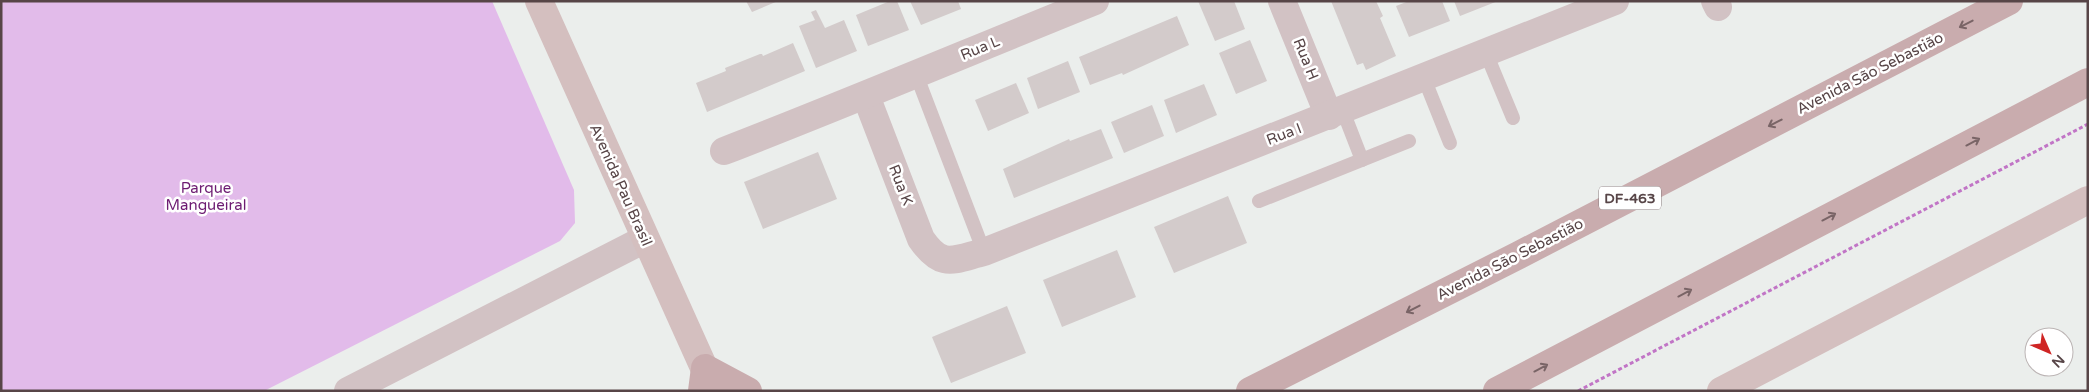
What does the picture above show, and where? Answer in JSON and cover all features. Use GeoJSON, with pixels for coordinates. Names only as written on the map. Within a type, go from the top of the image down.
{"type":"FeatureCollection","features":[{"type":"Feature","properties":{"kind":"main road","name":"Avenida São Sebastião"},"geometry":{"type":"LineString","coordinates":[[1250,391],[1519,255],[2009,1]]}},
{"type":"Feature","properties":{"kind":"main road"},"geometry":{"type":"LineString","coordinates":[[1498,391],[2088,82]]}},
{"type":"Feature","properties":{"kind":"main road"},"geometry":{"type":"LineString","coordinates":[[707,383],[748,391]]}},
{"type":"Feature","properties":{"kind":"street","name":"Avenida Pau Brasil"},"geometry":{"type":"LineString","coordinates":[[539,1],[707,383]]}},
{"type":"Feature","properties":{"kind":"street","name":"Rua L"},"geometry":{"type":"LineString","coordinates":[[724,151],[866,96],[1095,1]]}},
{"type":"Feature","properties":{"kind":"street","name":"Rua H"},"geometry":{"type":"LineString","coordinates":[[1282,1],[1336,113]]}},
{"type":"Feature","properties":{"kind":"street","name":"Rua I"},"geometry":{"type":"LineString","coordinates":[[950,260],[984,252],[1615,1]]}},
{"type":"Feature","properties":{"kind":"street","name":"Rua K"},"geometry":{"type":"LineString","coordinates":[[866,96],[921,239],[932,254],[941,259],[950,260]]}},
{"type":"Feature","properties":{"kind":"street"},"geometry":{"type":"LineString","coordinates":[[1721,391],[2088,200]]}},
{"type":"Feature","properties":{"kind":"street"},"geometry":{"type":"LineString","coordinates":[[348,391],[645,239]]}},
{"type":"Feature","properties":{"kind":"lane"},"geometry":{"type":"LineString","coordinates":[[1486,53],[1513,118]]}},
{"type":"Feature","properties":{"kind":"lane"},"geometry":{"type":"LineString","coordinates":[[916,74],[984,252]]}},
{"type":"Feature","properties":{"kind":"lane"},"geometry":{"type":"LineString","coordinates":[[1424,78],[1450,143]]}},
{"type":"Feature","properties":{"kind":"lane"},"geometry":{"type":"LineString","coordinates":[[1336,113],[1362,160]]}},
{"type":"Feature","properties":{"kind":"lane"},"geometry":{"type":"LineString","coordinates":[[1259,201],[1409,141]]}},
{"type":"Feature","properties":{"kind":"path"},"geometry":{"type":"LineString","coordinates":[[1578,391],[2088,124]]}},
{"type":"Feature","properties":{"kind":"green space","name":"Parque Mangueiral"},"geometry":{"type":"Polygon","coordinates":[[[1,1],[492,1],[574,190],[575,223],[560,241],[264,391],[1,391],[1,1]]]}},
{"type":"Feature","properties":{"kind":"building"},"geometry":{"type":"Polygon","coordinates":[[[746,1],[778,1],[752,12],[746,1]]]}},
{"type":"Feature","properties":{"kind":"building"},"geometry":{"type":"Polygon","coordinates":[[[890,1],[897,1],[909,30],[868,46],[856,15],[890,1]]]}},
{"type":"Feature","properties":{"kind":"building"},"geometry":{"type":"Polygon","coordinates":[[[910,1],[958,1],[961,9],[921,25],[910,1]]]}},
{"type":"Feature","properties":{"kind":"building"},"geometry":{"type":"Polygon","coordinates":[[[1198,1],[1234,1],[1245,29],[1215,41],[1198,1]]]}},
{"type":"Feature","properties":{"kind":"building"},"geometry":{"type":"Polygon","coordinates":[[[1331,1],[1376,1],[1383,16],[1380,18],[1396,56],[1366,70],[1363,63],[1357,65],[1331,1]]]}},
{"type":"Feature","properties":{"kind":"building"},"geometry":{"type":"Polygon","coordinates":[[[1409,1],[1442,1],[1450,21],[1409,37],[1396,6],[1409,1]]]}},
{"type":"Feature","properties":{"kind":"building"},"geometry":{"type":"Polygon","coordinates":[[[1454,1],[1498,1],[1460,16],[1454,1]]]}},
{"type":"Feature","properties":{"kind":"building"},"geometry":{"type":"Polygon","coordinates":[[[816,10],[825,28],[844,20],[857,51],[816,68],[799,26],[815,20],[811,12],[816,10]]]}},
{"type":"Feature","properties":{"kind":"building"},"geometry":{"type":"Polygon","coordinates":[[[1177,16],[1189,45],[1123,75],[1122,73],[1090,85],[1079,57],[1177,16]]]}},
{"type":"Feature","properties":{"kind":"building"},"geometry":{"type":"Polygon","coordinates":[[[1250,40],[1267,81],[1236,94],[1219,53],[1250,40]]]}},
{"type":"Feature","properties":{"kind":"building"},"geometry":{"type":"Polygon","coordinates":[[[793,43],[805,71],[707,112],[696,83],[726,71],[725,68],[760,54],[763,56],[793,43]]]}},
{"type":"Feature","properties":{"kind":"building"},"geometry":{"type":"Polygon","coordinates":[[[1068,61],[1080,92],[1038,109],[1027,78],[1068,61]]]}},
{"type":"Feature","properties":{"kind":"building"},"geometry":{"type":"Polygon","coordinates":[[[1016,83],[1029,113],[988,131],[975,100],[1016,83]]]}},
{"type":"Feature","properties":{"kind":"building"},"geometry":{"type":"Polygon","coordinates":[[[1204,84],[1217,115],[1176,133],[1164,100],[1204,84]]]}},
{"type":"Feature","properties":{"kind":"building"},"geometry":{"type":"Polygon","coordinates":[[[1152,105],[1164,136],[1124,153],[1111,122],[1152,105]]]}},
{"type":"Feature","properties":{"kind":"building"},"geometry":{"type":"Polygon","coordinates":[[[1101,129],[1113,158],[1014,198],[1003,169],[1069,139],[1070,141],[1101,129]]]}},
{"type":"Feature","properties":{"kind":"building"},"geometry":{"type":"Polygon","coordinates":[[[818,152],[837,199],[763,229],[744,182],[818,152]]]}},
{"type":"Feature","properties":{"kind":"building"},"geometry":{"type":"Polygon","coordinates":[[[1228,196],[1247,243],[1174,273],[1154,227],[1228,196]]]}},
{"type":"Feature","properties":{"kind":"building"},"geometry":{"type":"Polygon","coordinates":[[[1117,250],[1136,297],[1062,327],[1043,280],[1117,250]]]}},
{"type":"Feature","properties":{"kind":"building"},"geometry":{"type":"Polygon","coordinates":[[[1007,306],[1026,353],[951,383],[932,337],[1007,306]]]}}]}
